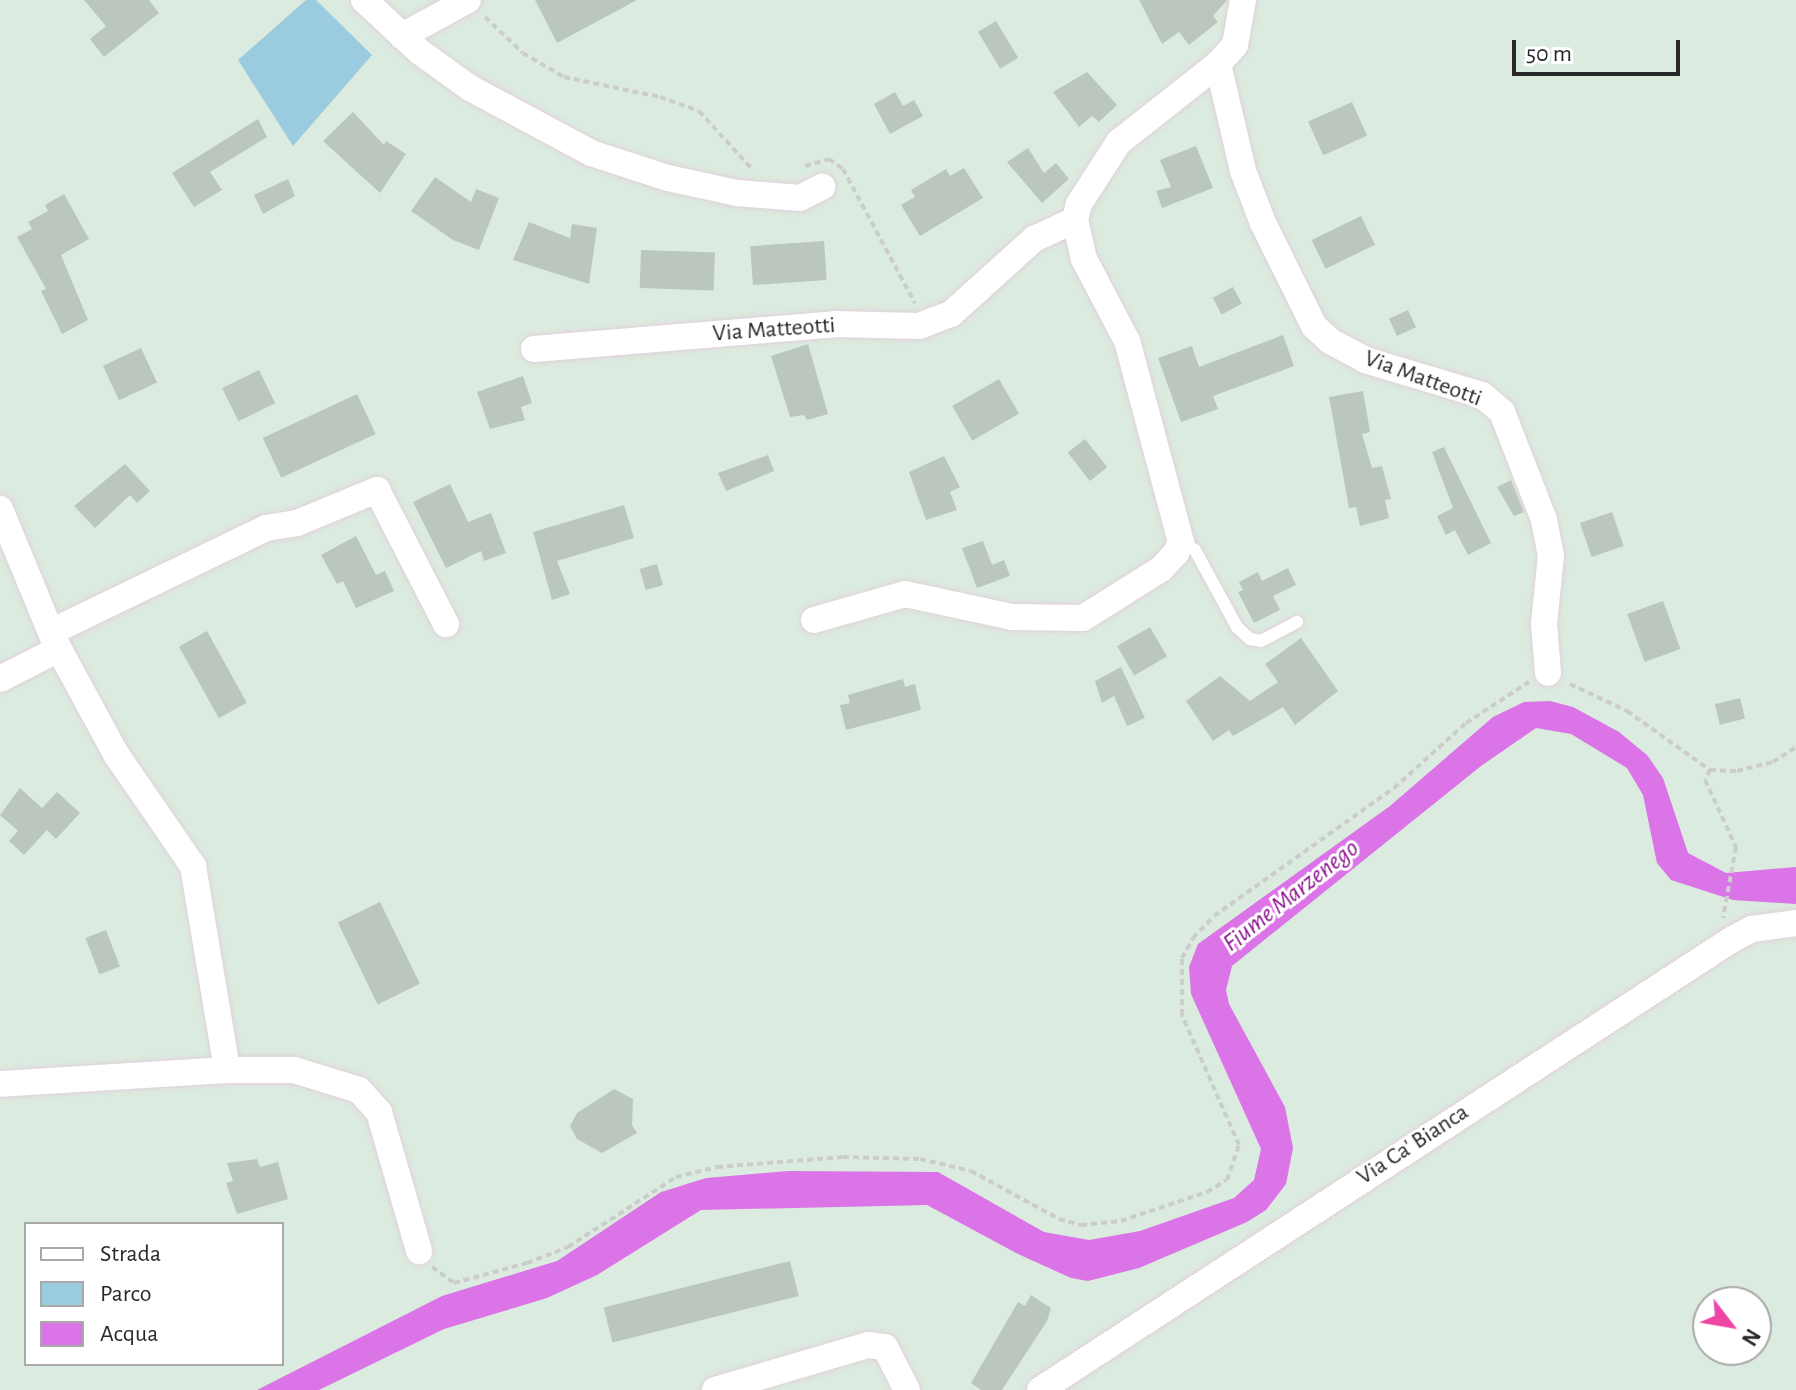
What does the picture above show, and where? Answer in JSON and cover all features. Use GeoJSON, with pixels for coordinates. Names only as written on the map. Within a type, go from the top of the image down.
{"type":"FeatureCollection","features":[{"type":"Feature","properties":{"kind":"street"},"geometry":{"type":"LineString","coordinates":[[364,0],[402,36],[516,117],[614,162],[699,186],[767,197],[800,198],[822,187]]}},
{"type":"Feature","properties":{"kind":"street"},"geometry":{"type":"LineString","coordinates":[[814,620],[905,594],[1012,617],[1083,618],[1161,569],[1181,542],[1127,341],[1084,259],[1075,220],[1079,204],[1119,142],[1218,64],[1235,45],[1243,0]]}},
{"type":"Feature","properties":{"kind":"street"},"geometry":{"type":"LineString","coordinates":[[402,36],[473,4]]}},
{"type":"Feature","properties":{"kind":"street","name":"Via Matteotti"},"geometry":{"type":"LineString","coordinates":[[1218,64],[1258,210],[1314,326],[1365,360],[1482,395],[1502,412],[1544,520],[1551,555],[1544,624],[1548,673]]}},
{"type":"Feature","properties":{"kind":"street","name":"Via Matteotti"},"geometry":{"type":"LineString","coordinates":[[534,349],[835,324],[927,324],[959,308],[1034,239],[1075,220]]}},
{"type":"Feature","properties":{"kind":"street"},"geometry":{"type":"LineString","coordinates":[[0,679],[55,641],[266,528],[297,523],[377,490],[446,624]]}},
{"type":"Feature","properties":{"kind":"street"},"geometry":{"type":"LineString","coordinates":[[0,509],[55,641],[116,754],[193,866],[227,1070]]}},
{"type":"Feature","properties":{"kind":"street","name":"Via Ca' Bianca"},"geometry":{"type":"LineString","coordinates":[[1040,1390],[1731,940],[1752,929],[1796,923]]}},
{"type":"Feature","properties":{"kind":"street"},"geometry":{"type":"LineString","coordinates":[[0,1084],[227,1070],[294,1070],[359,1090],[379,1112],[419,1251]]}},
{"type":"Feature","properties":{"kind":"street"},"geometry":{"type":"LineString","coordinates":[[715,1390],[868,1345],[885,1347],[907,1390]]}},
{"type":"Feature","properties":{"kind":"lane"},"geometry":{"type":"LineString","coordinates":[[1181,542],[1195,550],[1237,627],[1250,639],[1261,641],[1297,622]]}},
{"type":"Feature","properties":{"kind":"path"},"geometry":{"type":"LineString","coordinates":[[473,4],[523,53],[564,77],[660,97],[699,111],[760,177]]}},
{"type":"Feature","properties":{"kind":"path"},"geometry":{"type":"LineString","coordinates":[[800,169],[829,159],[843,169],[927,324]]}},
{"type":"Feature","properties":{"kind":"path"},"geometry":{"type":"LineString","coordinates":[[419,1251],[440,1277],[454,1283],[568,1247],[676,1177],[732,1166],[843,1157],[952,1165],[1081,1225],[1121,1221],[1207,1192],[1227,1180],[1239,1145],[1182,1015],[1182,958],[1193,938],[1214,916],[1394,788],[1491,704],[1548,673],[1627,711],[1710,770],[1737,771],[1773,762],[1796,747]]}},
{"type":"Feature","properties":{"kind":"path"},"geometry":{"type":"LineString","coordinates":[[1710,770],[1705,780],[1736,847],[1725,909]]}},
{"type":"Feature","properties":{"kind":"green space"},"geometry":{"type":"Polygon","coordinates":[[[306,0],[316,0],[372,55],[293,146],[238,60],[306,0]]]}},
{"type":"Feature","properties":{"kind":"water","name":"Fiume Marzenego"},"geometry":{"type":"Polygon","coordinates":[[[1550,701],[1573,707],[1619,732],[1647,755],[1663,778],[1688,853],[1726,873],[1796,867],[1796,904],[1733,900],[1671,880],[1657,863],[1643,795],[1627,768],[1571,734],[1536,728],[1481,766],[1232,966],[1226,990],[1229,1004],[1285,1107],[1293,1148],[1286,1184],[1266,1210],[1247,1222],[1139,1268],[1088,1281],[1071,1278],[1018,1254],[927,1205],[701,1210],[597,1275],[547,1298],[444,1329],[319,1390],[257,1390],[442,1296],[557,1261],[661,1192],[706,1178],[788,1171],[938,1172],[1044,1232],[1089,1240],[1140,1231],[1234,1198],[1254,1180],[1261,1149],[1191,994],[1189,967],[1198,944],[1390,806],[1493,717],[1524,702],[1550,701]]]}},
{"type":"Feature","properties":{"kind":"building"},"geometry":{"type":"Polygon","coordinates":[[[84,0],[149,0],[159,13],[104,57],[90,39],[106,26],[84,0]]]}},
{"type":"Feature","properties":{"kind":"building"},"geometry":{"type":"Polygon","coordinates":[[[535,0],[637,0],[557,43],[535,0]]]}},
{"type":"Feature","properties":{"kind":"building"},"geometry":{"type":"Polygon","coordinates":[[[1139,0],[1227,0],[1213,16],[1218,22],[1189,45],[1179,32],[1162,44],[1139,0]]]}},
{"type":"Feature","properties":{"kind":"building"},"geometry":{"type":"Polygon","coordinates":[[[996,21],[1018,58],[1000,69],[978,32],[996,21]]]}},
{"type":"Feature","properties":{"kind":"building"},"geometry":{"type":"Polygon","coordinates":[[[1087,72],[1117,105],[1099,122],[1092,116],[1079,127],[1053,92],[1087,72]]]}},
{"type":"Feature","properties":{"kind":"building"},"geometry":{"type":"Polygon","coordinates":[[[895,92],[903,106],[914,100],[923,116],[890,134],[874,104],[895,92]]]}},
{"type":"Feature","properties":{"kind":"building"},"geometry":{"type":"Polygon","coordinates":[[[1352,102],[1367,136],[1323,155],[1308,122],[1352,102]]]}},
{"type":"Feature","properties":{"kind":"building"},"geometry":{"type":"Polygon","coordinates":[[[353,112],[384,145],[386,141],[406,154],[380,193],[323,141],[353,112]]]}},
{"type":"Feature","properties":{"kind":"building"},"geometry":{"type":"Polygon","coordinates":[[[258,119],[267,137],[210,172],[222,190],[194,207],[172,173],[258,119]]]}},
{"type":"Feature","properties":{"kind":"building"},"geometry":{"type":"Polygon","coordinates":[[[1196,146],[1213,188],[1162,208],[1156,191],[1171,187],[1160,160],[1196,146]]]}},
{"type":"Feature","properties":{"kind":"building"},"geometry":{"type":"Polygon","coordinates":[[[1028,148],[1044,173],[1056,163],[1069,179],[1042,203],[1007,162],[1028,148]]]}},
{"type":"Feature","properties":{"kind":"building"},"geometry":{"type":"Polygon","coordinates":[[[964,168],[983,198],[920,236],[901,205],[915,197],[911,190],[946,169],[950,176],[964,168]]]}},
{"type":"Feature","properties":{"kind":"building"},"geometry":{"type":"Polygon","coordinates":[[[435,177],[471,202],[476,189],[499,198],[479,250],[453,240],[411,211],[435,177]]]}},
{"type":"Feature","properties":{"kind":"building"},"geometry":{"type":"Polygon","coordinates":[[[288,179],[295,196],[263,214],[254,195],[288,179]]]}},
{"type":"Feature","properties":{"kind":"building"},"geometry":{"type":"Polygon","coordinates":[[[64,194],[89,239],[61,255],[88,320],[62,334],[41,291],[46,289],[17,237],[32,229],[28,222],[48,211],[45,205],[64,194]]]}},
{"type":"Feature","properties":{"kind":"building"},"geometry":{"type":"Polygon","coordinates":[[[1361,216],[1375,245],[1326,269],[1312,240],[1361,216]]]}},
{"type":"Feature","properties":{"kind":"building"},"geometry":{"type":"Polygon","coordinates":[[[529,222],[570,238],[572,224],[597,228],[589,284],[513,260],[529,222]]]}},
{"type":"Feature","properties":{"kind":"building"},"geometry":{"type":"Polygon","coordinates":[[[824,241],[827,280],[753,285],[750,246],[824,241]]]}},
{"type":"Feature","properties":{"kind":"building"},"geometry":{"type":"Polygon","coordinates":[[[641,250],[715,253],[714,291],[640,288],[641,250]]]}},
{"type":"Feature","properties":{"kind":"building"},"geometry":{"type":"Polygon","coordinates":[[[1233,287],[1242,304],[1222,315],[1213,298],[1233,287]]]}},
{"type":"Feature","properties":{"kind":"building"},"geometry":{"type":"Polygon","coordinates":[[[1408,310],[1416,327],[1397,336],[1389,319],[1408,310]]]}},
{"type":"Feature","properties":{"kind":"building"},"geometry":{"type":"Polygon","coordinates":[[[1283,335],[1294,366],[1213,396],[1218,409],[1181,422],[1158,358],[1192,346],[1199,367],[1283,335]]]}},
{"type":"Feature","properties":{"kind":"building"},"geometry":{"type":"Polygon","coordinates":[[[808,344],[828,414],[807,420],[804,415],[790,417],[771,356],[808,344]]]}},
{"type":"Feature","properties":{"kind":"building"},"geometry":{"type":"Polygon","coordinates":[[[141,348],[157,382],[119,400],[103,366],[141,348]]]}},
{"type":"Feature","properties":{"kind":"building"},"geometry":{"type":"Polygon","coordinates":[[[259,370],[275,403],[238,421],[222,388],[259,370]]]}},
{"type":"Feature","properties":{"kind":"building"},"geometry":{"type":"Polygon","coordinates":[[[523,376],[532,403],[521,407],[525,420],[490,429],[477,392],[523,376]]]}},
{"type":"Feature","properties":{"kind":"building"},"geometry":{"type":"Polygon","coordinates":[[[999,379],[1019,414],[972,441],[952,406],[999,379]]]}},
{"type":"Feature","properties":{"kind":"building"},"geometry":{"type":"Polygon","coordinates":[[[1363,391],[1370,432],[1362,434],[1372,468],[1382,466],[1391,499],[1385,500],[1389,518],[1360,526],[1356,507],[1349,508],[1329,397],[1363,391]]]}},
{"type":"Feature","properties":{"kind":"building"},"geometry":{"type":"Polygon","coordinates":[[[357,394],[376,434],[281,478],[263,438],[357,394]]]}},
{"type":"Feature","properties":{"kind":"building"},"geometry":{"type":"Polygon","coordinates":[[[1085,439],[1107,467],[1090,481],[1068,453],[1085,439]]]}},
{"type":"Feature","properties":{"kind":"building"},"geometry":{"type":"Polygon","coordinates":[[[1444,447],[1491,543],[1468,555],[1455,530],[1446,535],[1437,516],[1453,508],[1432,452],[1444,447]]]}},
{"type":"Feature","properties":{"kind":"building"},"geometry":{"type":"Polygon","coordinates":[[[768,455],[774,471],[726,491],[718,473],[768,455]]]}},
{"type":"Feature","properties":{"kind":"building"},"geometry":{"type":"Polygon","coordinates":[[[944,456],[960,487],[950,492],[957,510],[926,520],[909,472],[944,456]]]}},
{"type":"Feature","properties":{"kind":"building"},"geometry":{"type":"Polygon","coordinates":[[[125,464],[150,491],[137,503],[130,495],[95,528],[74,506],[125,464]]]}},
{"type":"Feature","properties":{"kind":"building"},"geometry":{"type":"Polygon","coordinates":[[[1511,480],[1524,512],[1514,516],[1497,487],[1511,480]]]}},
{"type":"Feature","properties":{"kind":"building"},"geometry":{"type":"Polygon","coordinates":[[[450,484],[468,522],[491,513],[506,553],[484,561],[481,551],[446,568],[413,502],[450,484]]]}},
{"type":"Feature","properties":{"kind":"building"},"geometry":{"type":"Polygon","coordinates":[[[624,505],[634,538],[557,561],[570,594],[552,600],[533,532],[624,505]]]}},
{"type":"Feature","properties":{"kind":"building"},"geometry":{"type":"Polygon","coordinates":[[[1612,512],[1624,546],[1592,557],[1580,523],[1612,512]]]}},
{"type":"Feature","properties":{"kind":"building"},"geometry":{"type":"Polygon","coordinates":[[[356,536],[376,575],[385,571],[394,591],[356,608],[343,581],[337,584],[321,555],[356,536]]]}},
{"type":"Feature","properties":{"kind":"building"},"geometry":{"type":"Polygon","coordinates":[[[983,541],[992,565],[1004,560],[1010,576],[977,588],[962,548],[983,541]]]}},
{"type":"Feature","properties":{"kind":"building"},"geometry":{"type":"Polygon","coordinates":[[[657,564],[663,585],[646,590],[640,569],[657,564]]]}},
{"type":"Feature","properties":{"kind":"building"},"geometry":{"type":"Polygon","coordinates":[[[1288,568],[1296,585],[1273,596],[1280,610],[1254,623],[1238,592],[1243,590],[1239,582],[1258,572],[1262,581],[1288,568]]]}},
{"type":"Feature","properties":{"kind":"building"},"geometry":{"type":"Polygon","coordinates":[[[1663,601],[1680,649],[1645,662],[1627,614],[1663,601]]]}},
{"type":"Feature","properties":{"kind":"building"},"geometry":{"type":"Polygon","coordinates":[[[1150,627],[1167,656],[1134,675],[1117,646],[1150,627]]]}},
{"type":"Feature","properties":{"kind":"building"},"geometry":{"type":"Polygon","coordinates":[[[207,631],[247,703],[219,718],[179,647],[207,631]]]}},
{"type":"Feature","properties":{"kind":"building"},"geometry":{"type":"Polygon","coordinates":[[[1301,638],[1338,691],[1295,725],[1283,707],[1233,736],[1229,730],[1213,741],[1186,701],[1220,676],[1250,701],[1278,682],[1265,664],[1301,638]]]}},
{"type":"Feature","properties":{"kind":"building"},"geometry":{"type":"Polygon","coordinates":[[[1121,667],[1145,718],[1127,726],[1114,696],[1102,703],[1095,681],[1121,667]]]}},
{"type":"Feature","properties":{"kind":"building"},"geometry":{"type":"Polygon","coordinates":[[[903,679],[905,687],[915,684],[921,710],[846,730],[840,705],[850,703],[848,695],[903,679]]]}},
{"type":"Feature","properties":{"kind":"building"},"geometry":{"type":"Polygon","coordinates":[[[1740,698],[1745,718],[1720,725],[1715,704],[1740,698]]]}},
{"type":"Feature","properties":{"kind":"building"},"geometry":{"type":"Polygon","coordinates":[[[20,788],[42,808],[57,792],[80,813],[56,839],[47,830],[24,855],[9,841],[18,831],[0,815],[20,788]]]}},
{"type":"Feature","properties":{"kind":"building"},"geometry":{"type":"Polygon","coordinates":[[[380,902],[420,984],[378,1004],[338,923],[380,902]]]}},
{"type":"Feature","properties":{"kind":"building"},"geometry":{"type":"Polygon","coordinates":[[[106,930],[120,966],[99,974],[85,938],[106,930]]]}},
{"type":"Feature","properties":{"kind":"building"},"geometry":{"type":"Polygon","coordinates":[[[614,1089],[633,1099],[632,1125],[637,1133],[602,1153],[577,1139],[570,1126],[577,1113],[614,1089]]]}},
{"type":"Feature","properties":{"kind":"building"},"geometry":{"type":"Polygon","coordinates":[[[257,1159],[260,1167],[278,1162],[288,1199],[237,1214],[226,1183],[233,1181],[227,1163],[257,1159]]]}},
{"type":"Feature","properties":{"kind":"building"},"geometry":{"type":"Polygon","coordinates":[[[790,1261],[799,1296],[612,1342],[604,1307],[790,1261]]]}},
{"type":"Feature","properties":{"kind":"building"},"geometry":{"type":"Polygon","coordinates":[[[1031,1295],[1051,1308],[1047,1321],[1002,1390],[981,1390],[971,1383],[1018,1302],[1025,1306],[1031,1295]]]}}]}
